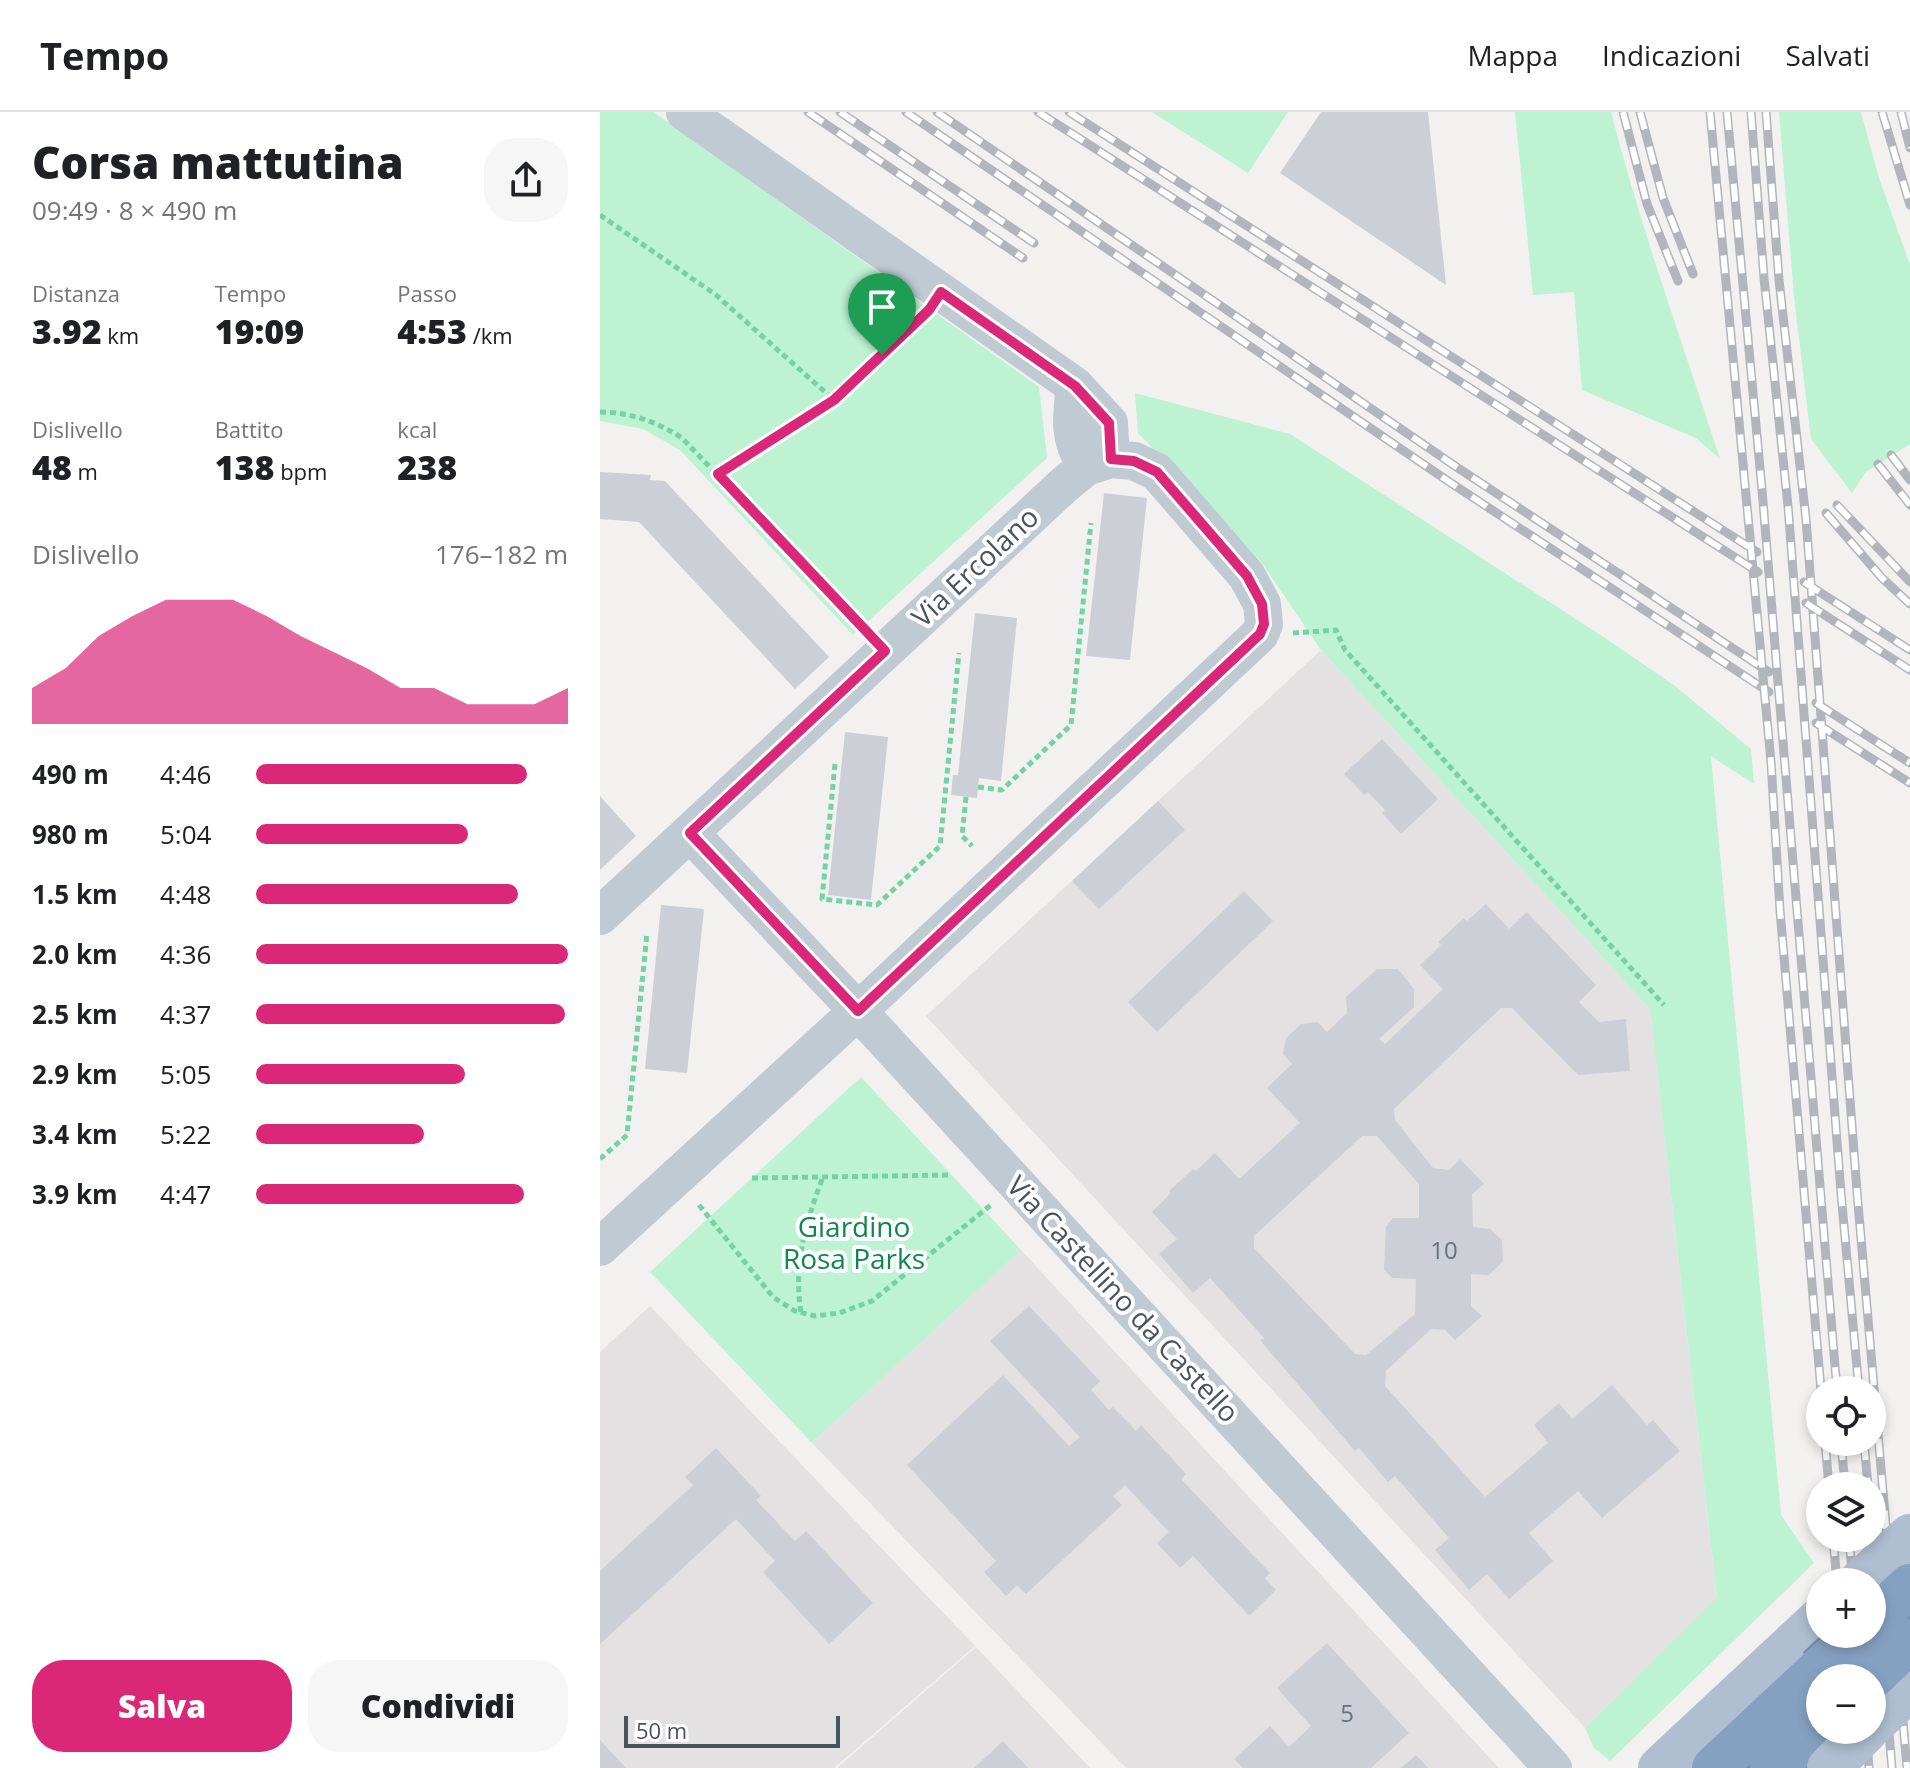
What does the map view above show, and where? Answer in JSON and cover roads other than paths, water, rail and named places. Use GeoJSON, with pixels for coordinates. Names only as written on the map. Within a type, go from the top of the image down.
{"type":"FeatureCollection","features":[{"type":"Feature","properties":{"kind":"highway"},"geometry":{"type":"LineString","coordinates":[[1886,1608],[1910,1586]]}},
{"type":"Feature","properties":{"kind":"highway"},"geometry":{"type":"LineString","coordinates":[[1886,1664],[1910,1641]]}},
{"type":"Feature","properties":{"kind":"highway"},"geometry":{"type":"LineString","coordinates":[[1714,1768],[1843,1648]]}},
{"type":"Feature","properties":{"kind":"highway"},"geometry":{"type":"LineString","coordinates":[[1772,1768],[1806,1738]]}},
{"type":"Feature","properties":{"kind":"main road"},"geometry":{"type":"LineString","coordinates":[[1875,1568],[1910,1536]]}},
{"type":"Feature","properties":{"kind":"main road"},"geometry":{"type":"LineString","coordinates":[[1660,1768],[1806,1632]]}},
{"type":"Feature","properties":{"kind":"main road"},"geometry":{"type":"LineString","coordinates":[[1886,1711],[1910,1688]]}},
{"type":"Feature","properties":{"kind":"main road"},"geometry":{"type":"LineString","coordinates":[[1829,1768],[1853,1744]]}},
{"type":"Feature","properties":{"kind":"street"},"geometry":{"type":"LineString","coordinates":[[600,1247],[858,1011],[1260,634],[1264,624],[1262,604],[1247,576],[1157,472],[1134,461],[1099,463],[1109,423],[1075,386],[685,112]]}},
{"type":"Feature","properties":{"kind":"street","name":"Via Ercolano"},"geometry":{"type":"LineString","coordinates":[[600,916],[1064,485],[1099,463]]}},
{"type":"Feature","properties":{"kind":"street","name":"Via Castellino da Castello"},"geometry":{"type":"LineString","coordinates":[[690,833],[858,1011],[1553,1768]]}},
{"type":"Feature","properties":{"kind":"railway"},"geometry":{"type":"LineString","coordinates":[[808,112],[1023,258]]}},
{"type":"Feature","properties":{"kind":"railway"},"geometry":{"type":"LineString","coordinates":[[840,112],[1034,243]]}},
{"type":"Feature","properties":{"kind":"railway"},"geometry":{"type":"LineString","coordinates":[[906,112],[1451,483],[1769,692]]}},
{"type":"Feature","properties":{"kind":"railway"},"geometry":{"type":"LineString","coordinates":[[937,112],[1458,468],[1769,672]]}},
{"type":"Feature","properties":{"kind":"railway"},"geometry":{"type":"LineString","coordinates":[[1038,112],[1758,572]]}},
{"type":"Feature","properties":{"kind":"railway"},"geometry":{"type":"LineString","coordinates":[[1069,112],[1757,552]]}},
{"type":"Feature","properties":{"kind":"railway"},"geometry":{"type":"LineString","coordinates":[[1623,112],[1647,204],[1678,281]]}},
{"type":"Feature","properties":{"kind":"railway"},"geometry":{"type":"LineString","coordinates":[[1640,112],[1663,198],[1693,274]]}},
{"type":"Feature","properties":{"kind":"railway"},"geometry":{"type":"LineString","coordinates":[[1710,112],[1771,762],[1780,910],[1820,1376]]}},
{"type":"Feature","properties":{"kind":"railway"},"geometry":{"type":"LineString","coordinates":[[1727,112],[1762,490],[1836,1376]]}},
{"type":"Feature","properties":{"kind":"railway"},"geometry":{"type":"LineString","coordinates":[[1751,112],[1764,278],[1788,506],[1858,1376]]}},
{"type":"Feature","properties":{"kind":"railway"},"geometry":{"type":"LineString","coordinates":[[1766,112],[1779,280],[1806,519],[1857,1192],[1907,1768]]}},
{"type":"Feature","properties":{"kind":"railway"},"geometry":{"type":"LineString","coordinates":[[1882,112],[1910,205]]}},
{"type":"Feature","properties":{"kind":"railway"},"geometry":{"type":"LineString","coordinates":[[1901,112],[1910,148]]}},
{"type":"Feature","properties":{"kind":"railway"},"geometry":{"type":"LineString","coordinates":[[1891,455],[1910,480]]}},
{"type":"Feature","properties":{"kind":"railway"},"geometry":{"type":"LineString","coordinates":[[1878,464],[1910,505]]}},
{"type":"Feature","properties":{"kind":"railway"},"geometry":{"type":"LineString","coordinates":[[1837,505],[1910,582]]}},
{"type":"Feature","properties":{"kind":"railway"},"geometry":{"type":"LineString","coordinates":[[1826,513],[1882,578],[1910,604]]}},
{"type":"Feature","properties":{"kind":"railway"},"geometry":{"type":"LineString","coordinates":[[1804,582],[1910,650]]}},
{"type":"Feature","properties":{"kind":"railway"},"geometry":{"type":"LineString","coordinates":[[1806,603],[1910,670]]}},
{"type":"Feature","properties":{"kind":"railway"},"geometry":{"type":"LineString","coordinates":[[1816,703],[1910,763]]}},
{"type":"Feature","properties":{"kind":"railway"},"geometry":{"type":"LineString","coordinates":[[1816,723],[1910,783]]}},
{"type":"Feature","properties":{"kind":"railway"},"geometry":{"type":"LineString","coordinates":[[1826,1456],[1828,1472]]}},
{"type":"Feature","properties":{"kind":"railway"},"geometry":{"type":"LineString","coordinates":[[1842,1456],[1844,1472]]}},
{"type":"Feature","properties":{"kind":"railway"},"geometry":{"type":"LineString","coordinates":[[1865,1456],[1867,1472]]}},
{"type":"Feature","properties":{"kind":"railway"},"geometry":{"type":"LineString","coordinates":[[1834,1552],[1836,1568]]}},
{"type":"Feature","properties":{"kind":"railway"},"geometry":{"type":"LineString","coordinates":[[1850,1552],[1852,1568]]}},
{"type":"Feature","properties":{"kind":"railway"},"geometry":{"type":"LineString","coordinates":[[1873,1552],[1892,1768]]}},
{"type":"Feature","properties":{"kind":"railway"},"geometry":{"type":"LineString","coordinates":[[1842,1648],[1844,1664]]}},
{"type":"Feature","properties":{"kind":"railway"},"geometry":{"type":"LineString","coordinates":[[1859,1648],[1860,1664]]}},
{"type":"Feature","properties":{"kind":"railway"},"geometry":{"type":"LineString","coordinates":[[1850,1744],[1853,1768]]}},
{"type":"Feature","properties":{"kind":"railway"},"geometry":{"type":"LineString","coordinates":[[1867,1744],[1869,1768]]}},
{"type":"Feature","properties":{"kind":"park label","name":"Giardino Rosa Parks"},"geometry":{"type":"Point","coordinates":[854,1243]}}]}
